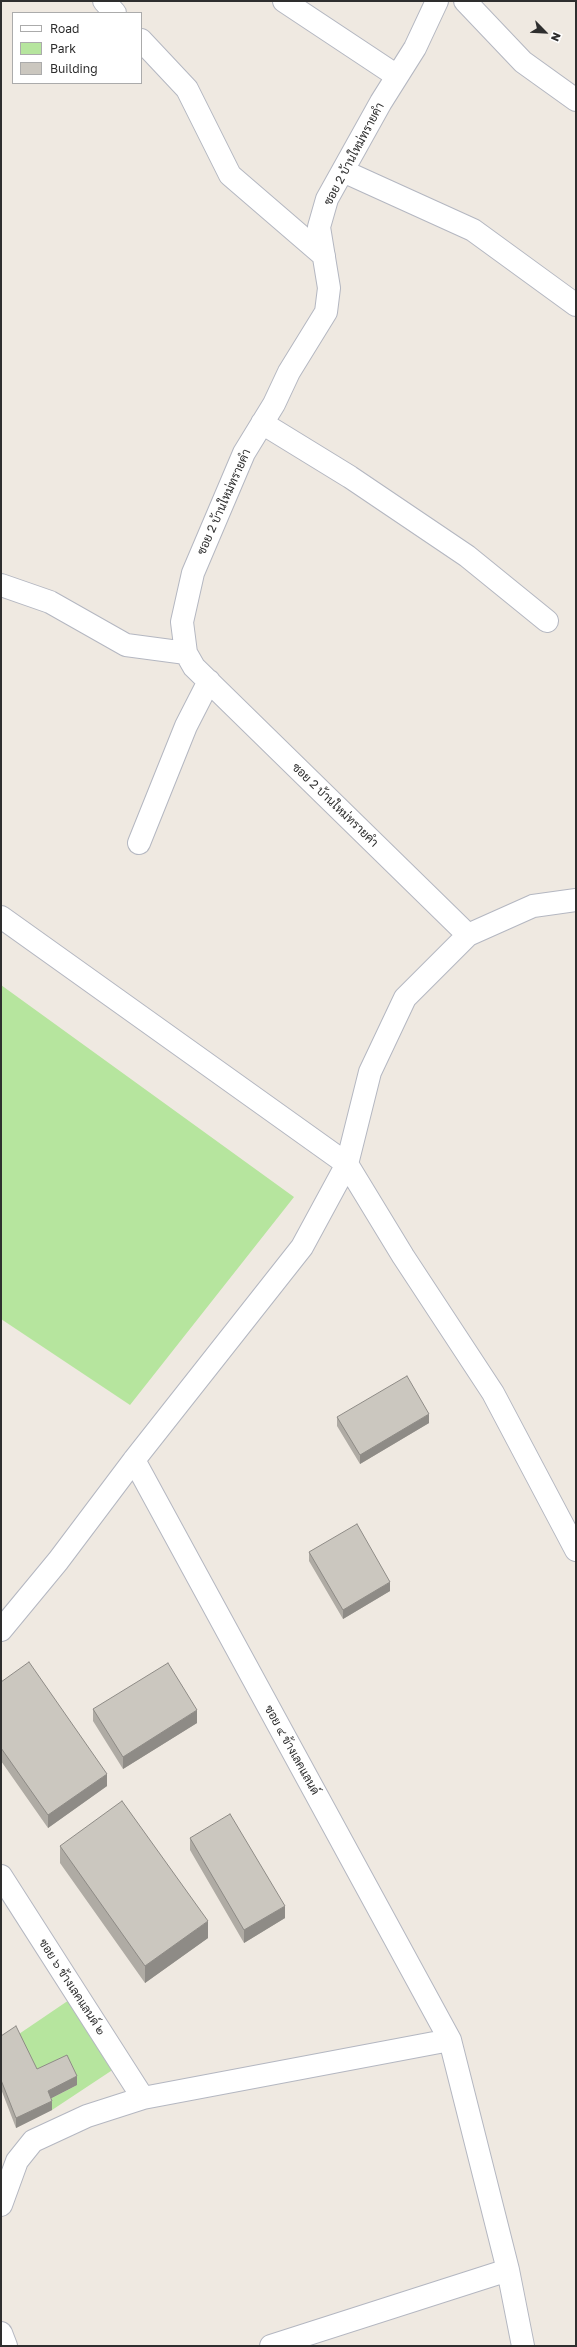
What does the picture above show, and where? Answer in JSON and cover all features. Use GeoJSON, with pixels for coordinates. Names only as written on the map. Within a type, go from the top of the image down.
{"type":"FeatureCollection","features":[{"type":"Feature","properties":{"kind":"street"},"geometry":{"type":"LineString","coordinates":[[104,1],[114,12]]}},
{"type":"Feature","properties":{"kind":"street"},"geometry":{"type":"LineString","coordinates":[[284,1],[397,76]]}},
{"type":"Feature","properties":{"kind":"street","name":"ซอย 2 บ้านใหม่ทรายคำ"},"geometry":{"type":"LineString","coordinates":[[437,1],[414,48],[327,199],[319,228],[328,288],[326,312],[289,372],[244,453],[193,573],[182,622],[186,653],[194,666],[468,935]]}},
{"type":"Feature","properties":{"kind":"street"},"geometry":{"type":"LineString","coordinates":[[465,1],[523,62],[576,100]]}},
{"type":"Feature","properties":{"kind":"street"},"geometry":{"type":"LineString","coordinates":[[142,41],[187,89],[230,175],[324,256]]}},
{"type":"Feature","properties":{"kind":"street"},"geometry":{"type":"LineString","coordinates":[[343,171],[473,230],[576,305]]}},
{"type":"Feature","properties":{"kind":"street"},"geometry":{"type":"LineString","coordinates":[[262,423],[350,476],[467,556],[547,621]]}},
{"type":"Feature","properties":{"kind":"street"},"geometry":{"type":"LineString","coordinates":[[1,585],[50,602],[126,646],[186,653]]}},
{"type":"Feature","properties":{"kind":"street"},"geometry":{"type":"LineString","coordinates":[[139,843],[186,726],[209,681]]}},
{"type":"Feature","properties":{"kind":"street"},"geometry":{"type":"LineString","coordinates":[[1,1630],[58,1561],[134,1460],[302,1247],[347,1164],[370,1072],[405,998],[468,935],[533,906],[576,900]]}},
{"type":"Feature","properties":{"kind":"street"},"geometry":{"type":"LineString","coordinates":[[1,916],[347,1164],[403,1256],[493,1394],[576,1550]]}},
{"type":"Feature","properties":{"kind":"street","name":"ซอย ๔ ข้างเลคแลนด์"},"geometry":{"type":"LineString","coordinates":[[134,1460],[450,2040],[508,2270],[523,2346]]}},
{"type":"Feature","properties":{"kind":"street","name":"ซอย ๖ ข้างเลคแลนด์ ๒"},"geometry":{"type":"LineString","coordinates":[[1,1876],[143,2098]]}},
{"type":"Feature","properties":{"kind":"street"},"geometry":{"type":"LineString","coordinates":[[1,2205],[17,2161],[32,2141],[87,2116],[143,2098],[450,2040]]}},
{"type":"Feature","properties":{"kind":"street"},"geometry":{"type":"LineString","coordinates":[[271,2346],[508,2270]]}},
{"type":"Feature","properties":{"kind":"street"},"geometry":{"type":"LineString","coordinates":[[1,2333],[6,2346]]}},
{"type":"Feature","properties":{"kind":"green space"},"geometry":{"type":"Polygon","coordinates":[[[1,985],[294,1197],[130,1405],[1,1319],[1,985]]]}},
{"type":"Feature","properties":{"kind":"green space"},"geometry":{"type":"Polygon","coordinates":[[[72,1998],[117,2067],[52,2110],[48,2100],[77,2085],[37,2078],[16,2036],[72,1998]]]}},
{"type":"Feature","properties":{"kind":"building"},"geometry":{"type":"Polygon","coordinates":[[[407,1376],[429,1414],[360,1455],[337,1417],[407,1376]]]}},
{"type":"Feature","properties":{"kind":"building"},"geometry":{"type":"Polygon","coordinates":[[[357,1524],[390,1582],[343,1610],[309,1552],[357,1524]]]}},
{"type":"Feature","properties":{"kind":"building"},"geometry":{"type":"Polygon","coordinates":[[[29,1662],[107,1774],[48,1815],[1,1748],[1,1682],[29,1662]]]}},
{"type":"Feature","properties":{"kind":"building"},"geometry":{"type":"Polygon","coordinates":[[[168,1663],[197,1710],[123,1757],[93,1709],[168,1663]]]}},
{"type":"Feature","properties":{"kind":"building"},"geometry":{"type":"Polygon","coordinates":[[[122,1801],[208,1921],[145,1966],[60,1846],[122,1801]]]}},
{"type":"Feature","properties":{"kind":"building"},"geometry":{"type":"Polygon","coordinates":[[[230,1814],[285,1906],[244,1930],[190,1838],[230,1814]]]}},
{"type":"Feature","properties":{"kind":"building"},"geometry":{"type":"Polygon","coordinates":[[[16,2026],[37,2069],[67,2055],[77,2076],[48,2091],[52,2101],[16,2118],[1,2080],[1,2036],[16,2026]]]}}]}
